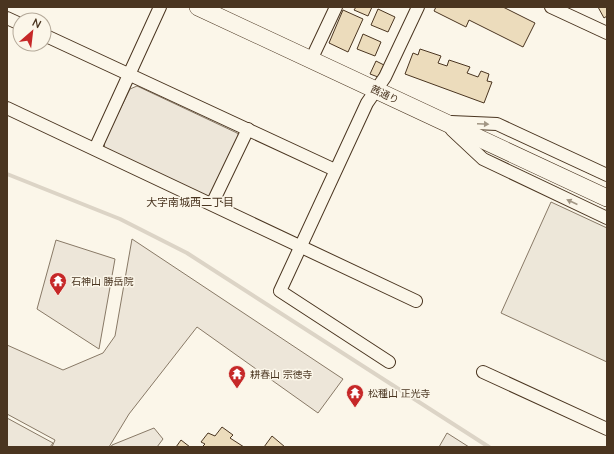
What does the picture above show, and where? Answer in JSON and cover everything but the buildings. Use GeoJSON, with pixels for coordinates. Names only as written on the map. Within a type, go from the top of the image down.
{"type":"FeatureCollection","features":[{"type":"Feature","properties":{"kind":"street"},"geometry":{"type":"LineString","coordinates":[[95,149],[160,7]]}},
{"type":"Feature","properties":{"kind":"street","name":"茜通り"},"geometry":{"type":"LineString","coordinates":[[198,7],[607,198]]}},
{"type":"Feature","properties":{"kind":"street"},"geometry":{"type":"LineString","coordinates":[[312,60],[336,7]]}},
{"type":"Feature","properties":{"kind":"street"},"geometry":{"type":"LineString","coordinates":[[390,362],[280,291],[367,103],[385,77],[418,7]]}},
{"type":"Feature","properties":{"kind":"street"},"geometry":{"type":"LineString","coordinates":[[550,7],[607,33]]}},
{"type":"Feature","properties":{"kind":"street"},"geometry":{"type":"LineString","coordinates":[[52,39],[335,170]]}},
{"type":"Feature","properties":{"kind":"street"},"geometry":{"type":"LineString","coordinates":[[7,108],[416,301]]}},
{"type":"Feature","properties":{"kind":"street"},"geometry":{"type":"LineString","coordinates":[[444,122],[497,124],[607,175]]}},
{"type":"Feature","properties":{"kind":"street"},"geometry":{"type":"LineString","coordinates":[[444,122],[484,159],[607,218]]}},
{"type":"Feature","properties":{"kind":"street"},"geometry":{"type":"LineString","coordinates":[[212,204],[248,129]]}},
{"type":"Feature","properties":{"kind":"street"},"geometry":{"type":"LineString","coordinates":[[483,372],[607,429]]}},
{"type":"Feature","properties":{"kind":"shaded area"},"geometry":{"type":"Polygon","coordinates":[[[137,86],[237,133],[241,138],[213,194],[208,197],[105,149],[104,142],[130,89],[137,86]]]}},
{"type":"Feature","properties":{"kind":"shaded area"},"geometry":{"type":"Polygon","coordinates":[[[551,202],[607,228],[607,362],[501,313],[551,202]]]}},
{"type":"Feature","properties":{"kind":"shaded area"},"geometry":{"type":"Polygon","coordinates":[[[132,239],[343,379],[318,413],[197,327],[129,414],[109,447],[52,447],[55,440],[7,414],[7,345],[63,370],[103,353],[115,336],[132,239]]]}},
{"type":"Feature","properties":{"kind":"shaded area","name":"石神山 勝岳院"},"geometry":{"type":"Polygon","coordinates":[[[56,240],[115,259],[99,349],[37,309],[56,240]]]}},
{"type":"Feature","properties":{"kind":"shaded area"},"geometry":{"type":"Polygon","coordinates":[[[7,418],[53,443],[50,447],[7,447],[7,418]]]}},
{"type":"Feature","properties":{"kind":"shaded area"},"geometry":{"type":"Polygon","coordinates":[[[154,428],[163,439],[157,447],[111,447],[112,445],[154,428]]]}},
{"type":"Feature","properties":{"kind":"shaded area"},"geometry":{"type":"Polygon","coordinates":[[[447,433],[469,447],[439,447],[447,433]]]}},
{"type":"Feature","properties":{"kind":"waterway"},"geometry":{"type":"LineString","coordinates":[[7,174],[120,219],[187,253],[489,447]]}},
{"type":"Feature","properties":{"kind":"place","name":"石神山 勝岳院"},"geometry":{"type":"Point","coordinates":[58,296]}},
{"type":"Feature","properties":{"kind":"place","name":"耕春山 宗徳寺"},"geometry":{"type":"Point","coordinates":[237,389]}},
{"type":"Feature","properties":{"kind":"place","name":"松種山 正光寺"},"geometry":{"type":"Point","coordinates":[355,408]}},
{"type":"Feature","properties":{"kind":"district","name":"大字南城西二丁目"},"geometry":{"type":"Point","coordinates":[190,202]}}]}
